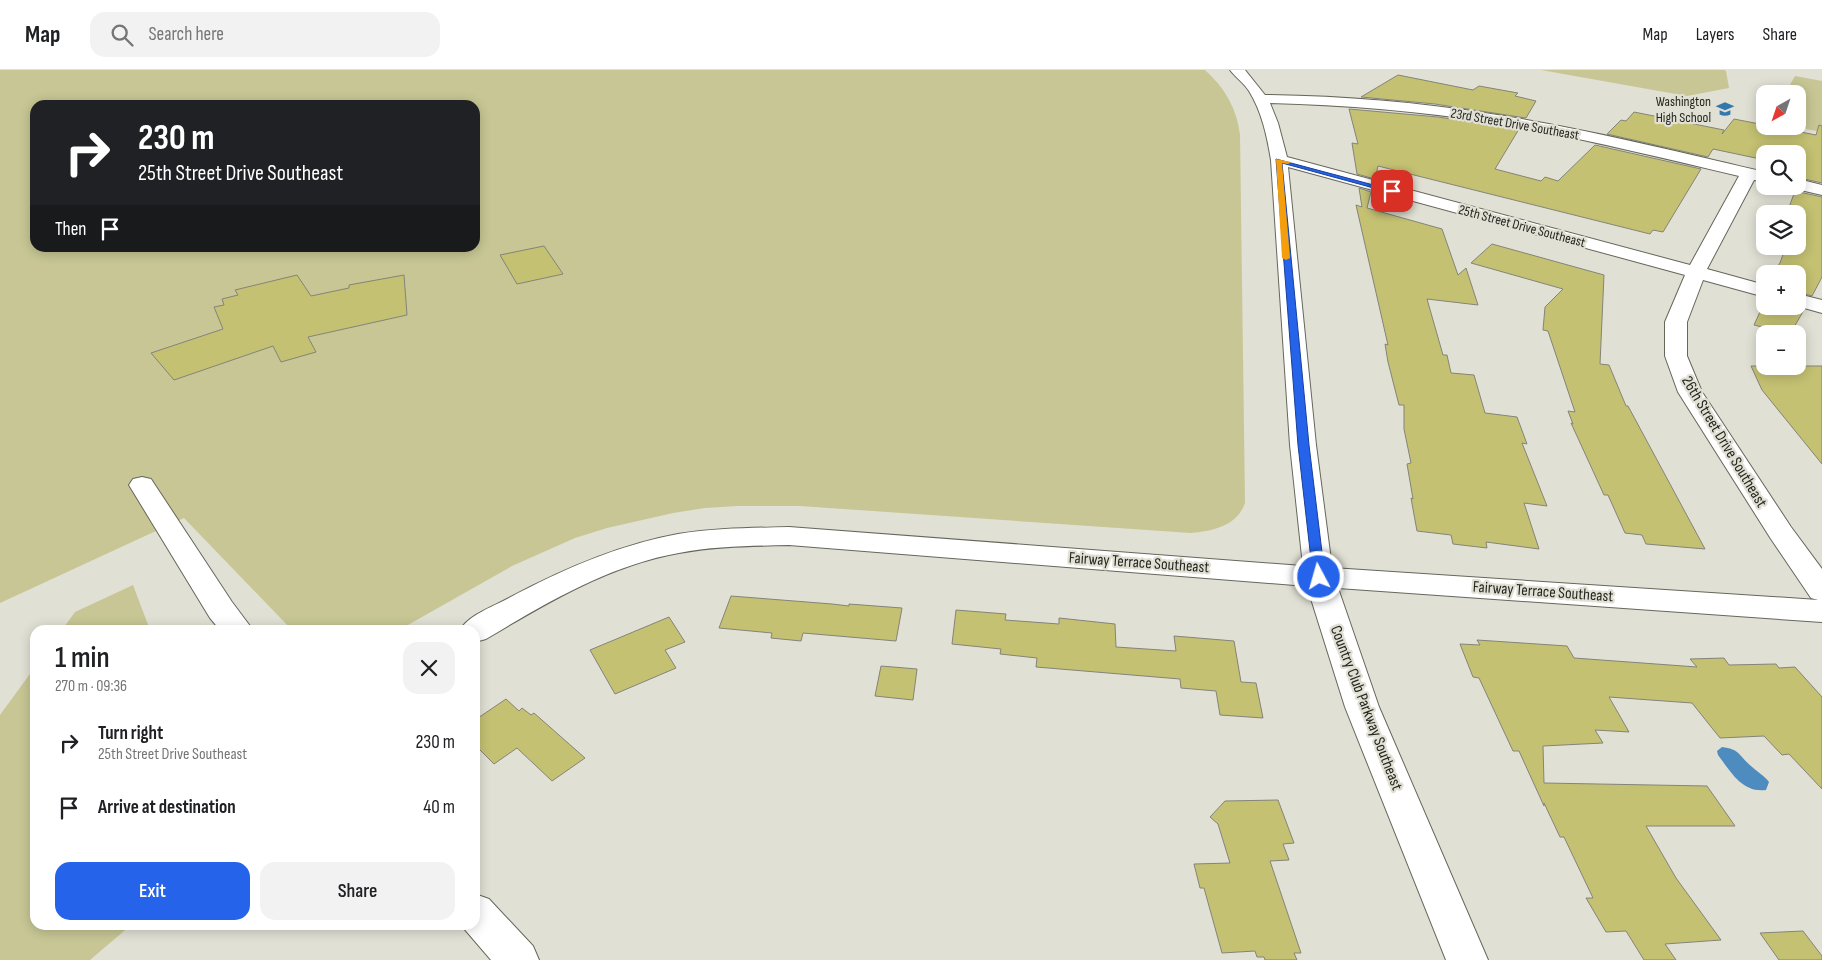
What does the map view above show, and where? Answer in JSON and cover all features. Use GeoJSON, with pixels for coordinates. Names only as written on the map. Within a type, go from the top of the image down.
{"type":"FeatureCollection","features":[{"type":"Feature","properties":{"kind":"street","name":"Country Club Parkway Southeast"},"geometry":{"type":"LineString","coordinates":[[1237,70],[1248,79],[1262,99],[1274,129],[1279,160],[1303,445],[1319,577],[1362,707],[1467,960]]}},
{"type":"Feature","properties":{"kind":"street","name":"23rd Street Drive Southeast"},"geometry":{"type":"LineString","coordinates":[[1262,99],[1364,102],[1465,114],[1536,126],[1756,175]]}},
{"type":"Feature","properties":{"kind":"street","name":"25th Street Drive Southeast"},"geometry":{"type":"LineString","coordinates":[[1279,160],[1756,289]]}},
{"type":"Feature","properties":{"kind":"street","name":"26th Street Drive Southeast"},"geometry":{"type":"LineString","coordinates":[[1756,177],[1696,272],[1676,322],[1676,356],[1690,392],[1780,533],[1822,591]]}},
{"type":"Feature","properties":{"kind":"street"},"geometry":{"type":"LineString","coordinates":[[1806,186],[1822,190]]}},
{"type":"Feature","properties":{"kind":"street"},"geometry":{"type":"LineString","coordinates":[[1806,302],[1822,307]]}},
{"type":"Feature","properties":{"kind":"street"},"geometry":{"type":"LineString","coordinates":[[142,485],[221,610],[233,625]]}},
{"type":"Feature","properties":{"kind":"street","name":"Fairway Terrace Southeast"},"geometry":{"type":"LineString","coordinates":[[480,628],[562,583],[601,566],[658,548],[708,539],[789,536],[1319,577],[1822,611]]}},
{"type":"Feature","properties":{"kind":"street"},"geometry":{"type":"LineString","coordinates":[[480,918],[518,960]]}},
{"type":"Feature","properties":{"kind":"shaded area"},"geometry":{"type":"Polygon","coordinates":[[[0,70],[1205,70],[1224,92],[1233,108],[1240,135],[1245,503],[1236,517],[1216,529],[1191,533],[800,506],[705,508],[607,528],[575,538],[512,566],[408,625],[287,625],[184,518],[0,603],[0,70]]]}},
{"type":"Feature","properties":{"kind":"shaded area"},"geometry":{"type":"Polygon","coordinates":[[[1541,70],[1724,70],[1726,71],[1729,88],[1687,96],[1541,70]]]}},
{"type":"Feature","properties":{"kind":"shaded area"},"geometry":{"type":"Polygon","coordinates":[[[1795,76],[1822,81],[1822,132],[1806,129],[1806,85],[1790,85],[1795,76]]]}},
{"type":"Feature","properties":{"kind":"shaded area"},"geometry":{"type":"Polygon","coordinates":[[[133,585],[148,625],[66,625],[75,612],[133,585]]]}},
{"type":"Feature","properties":{"kind":"shaded area"},"geometry":{"type":"Polygon","coordinates":[[[30,674],[30,930],[125,930],[90,960],[0,960],[0,715],[30,674]]]}},
{"type":"Feature","properties":{"kind":"water"},"geometry":{"type":"Polygon","coordinates":[[[1722,747],[1736,751],[1765,777],[1769,782],[1766,790],[1750,788],[1738,780],[1718,755],[1717,751],[1722,747]]]}},
{"type":"Feature","properties":{"kind":"building"},"geometry":{"type":"Polygon","coordinates":[[[1398,75],[1473,90],[1479,86],[1518,93],[1515,96],[1536,101],[1526,118],[1435,104],[1361,97],[1398,75]]]}},
{"type":"Feature","properties":{"kind":"building"},"geometry":{"type":"Polygon","coordinates":[[[1349,109],[1438,117],[1519,129],[1495,169],[1541,181],[1545,177],[1558,181],[1595,145],[1701,169],[1663,232],[1653,230],[1650,234],[1378,166],[1375,179],[1357,174],[1352,143],[1358,144],[1349,109]]]}},
{"type":"Feature","properties":{"kind":"building"},"geometry":{"type":"Polygon","coordinates":[[[1634,112],[1724,130],[1722,134],[1734,119],[1756,123],[1756,135],[1806,135],[1806,133],[1816,135],[1819,125],[1822,126],[1822,183],[1806,179],[1806,145],[1756,145],[1756,158],[1713,149],[1708,157],[1607,134],[1621,120],[1626,121],[1634,112]]]}},
{"type":"Feature","properties":{"kind":"building"},"geometry":{"type":"Polygon","coordinates":[[[1359,188],[1371,192],[1367,208],[1442,229],[1458,275],[1466,268],[1478,305],[1427,299],[1443,355],[1447,355],[1451,373],[1474,375],[1485,413],[1517,417],[1527,444],[1522,443],[1547,506],[1524,503],[1539,549],[1486,542],[1487,548],[1453,544],[1451,535],[1417,531],[1407,464],[1411,463],[1404,429],[1404,405],[1399,405],[1388,362],[1385,344],[1388,345],[1356,205],[1362,207],[1359,188]]]}},
{"type":"Feature","properties":{"kind":"building"},"geometry":{"type":"Polygon","coordinates":[[[1806,193],[1822,197],[1822,277],[1812,296],[1806,294],[1806,265],[1778,265],[1783,255],[1806,255],[1806,205],[1790,205],[1794,195],[1806,195],[1806,193]]]}},
{"type":"Feature","properties":{"kind":"building"},"geometry":{"type":"Polygon","coordinates":[[[1492,244],[1604,275],[1600,364],[1609,365],[1626,406],[1628,406],[1705,549],[1646,544],[1642,535],[1625,533],[1608,495],[1604,495],[1571,423],[1573,424],[1568,411],[1575,412],[1548,331],[1543,330],[1545,307],[1563,289],[1471,263],[1492,244]]]}},
{"type":"Feature","properties":{"kind":"building"},"geometry":{"type":"Polygon","coordinates":[[[544,246],[563,274],[517,284],[500,255],[544,246]]]}},
{"type":"Feature","properties":{"kind":"building"},"geometry":{"type":"Polygon","coordinates":[[[297,275],[311,296],[349,288],[349,285],[404,275],[407,315],[308,337],[316,352],[281,362],[273,346],[174,380],[151,353],[223,329],[214,307],[224,305],[222,299],[238,295],[235,290],[297,275]]]}},
{"type":"Feature","properties":{"kind":"building"},"geometry":{"type":"Polygon","coordinates":[[[1759,315],[1801,315],[1795,325],[1754,325],[1759,315]]]}},
{"type":"Feature","properties":{"kind":"building"},"geometry":{"type":"Polygon","coordinates":[[[1751,366],[1756,366],[1756,375],[1806,375],[1806,366],[1822,366],[1822,464],[1762,390],[1751,366]]]}},
{"type":"Feature","properties":{"kind":"building"},"geometry":{"type":"Polygon","coordinates":[[[731,596],[849,606],[849,604],[902,608],[896,641],[803,633],[801,641],[771,638],[772,633],[719,628],[731,596]]]}},
{"type":"Feature","properties":{"kind":"building"},"geometry":{"type":"Polygon","coordinates":[[[956,610],[1006,614],[1005,620],[1059,624],[1059,618],[1115,624],[1116,647],[1176,651],[1174,636],[1234,641],[1241,682],[1256,683],[1263,718],[1220,715],[1216,691],[1181,688],[1180,679],[1036,667],[1037,658],[1000,654],[1001,649],[952,644],[956,610]]]}},
{"type":"Feature","properties":{"kind":"building"},"geometry":{"type":"Polygon","coordinates":[[[669,617],[685,642],[665,650],[676,668],[615,694],[590,650],[669,617]]]}},
{"type":"Feature","properties":{"kind":"building"},"geometry":{"type":"Polygon","coordinates":[[[1477,640],[1567,646],[1574,658],[1697,667],[1690,659],[1724,658],[1729,665],[1776,664],[1779,668],[1795,667],[1822,697],[1822,789],[1789,754],[1782,755],[1764,736],[1720,738],[1692,703],[1609,697],[1629,732],[1595,730],[1603,743],[1543,746],[1544,783],[1707,786],[1735,826],[1646,826],[1676,878],[1721,940],[1665,944],[1676,960],[1644,960],[1626,931],[1606,932],[1586,898],[1593,898],[1564,837],[1560,837],[1519,751],[1513,751],[1479,678],[1473,677],[1460,644],[1480,645],[1477,640]]]}},
{"type":"Feature","properties":{"kind":"building"},"geometry":{"type":"Polygon","coordinates":[[[881,666],[917,669],[913,700],[875,696],[881,666]]]}},
{"type":"Feature","properties":{"kind":"building"},"geometry":{"type":"Polygon","coordinates":[[[506,699],[519,711],[522,708],[531,715],[534,713],[585,758],[552,781],[517,748],[494,764],[480,750],[480,717],[506,699]]]}},
{"type":"Feature","properties":{"kind":"building"},"geometry":{"type":"Polygon","coordinates":[[[1278,800],[1294,843],[1283,844],[1289,860],[1270,861],[1301,953],[1294,953],[1297,960],[1265,960],[1264,957],[1257,957],[1255,951],[1222,953],[1204,888],[1200,888],[1194,864],[1230,863],[1218,824],[1210,817],[1225,801],[1278,800]]]}},
{"type":"Feature","properties":{"kind":"building"},"geometry":{"type":"Polygon","coordinates":[[[1803,931],[1822,956],[1822,960],[1779,960],[1760,933],[1803,931]]]}},
{"type":"Feature","properties":{"kind":"slow traffic"},"geometry":{"type":"LineString","coordinates":[[1286,258],[1279,160],[1288,162]]}},
{"type":"Feature","properties":{"kind":"place","name":"Washington High School"},"geometry":{"type":"Point","coordinates":[1725,109]}},
{"type":"Feature","properties":{"kind":"route"},"geometry":{"type":"LineString","coordinates":[[1319,577],[1303,445],[1285,250],[1279,160],[1392,191]]}}]}
